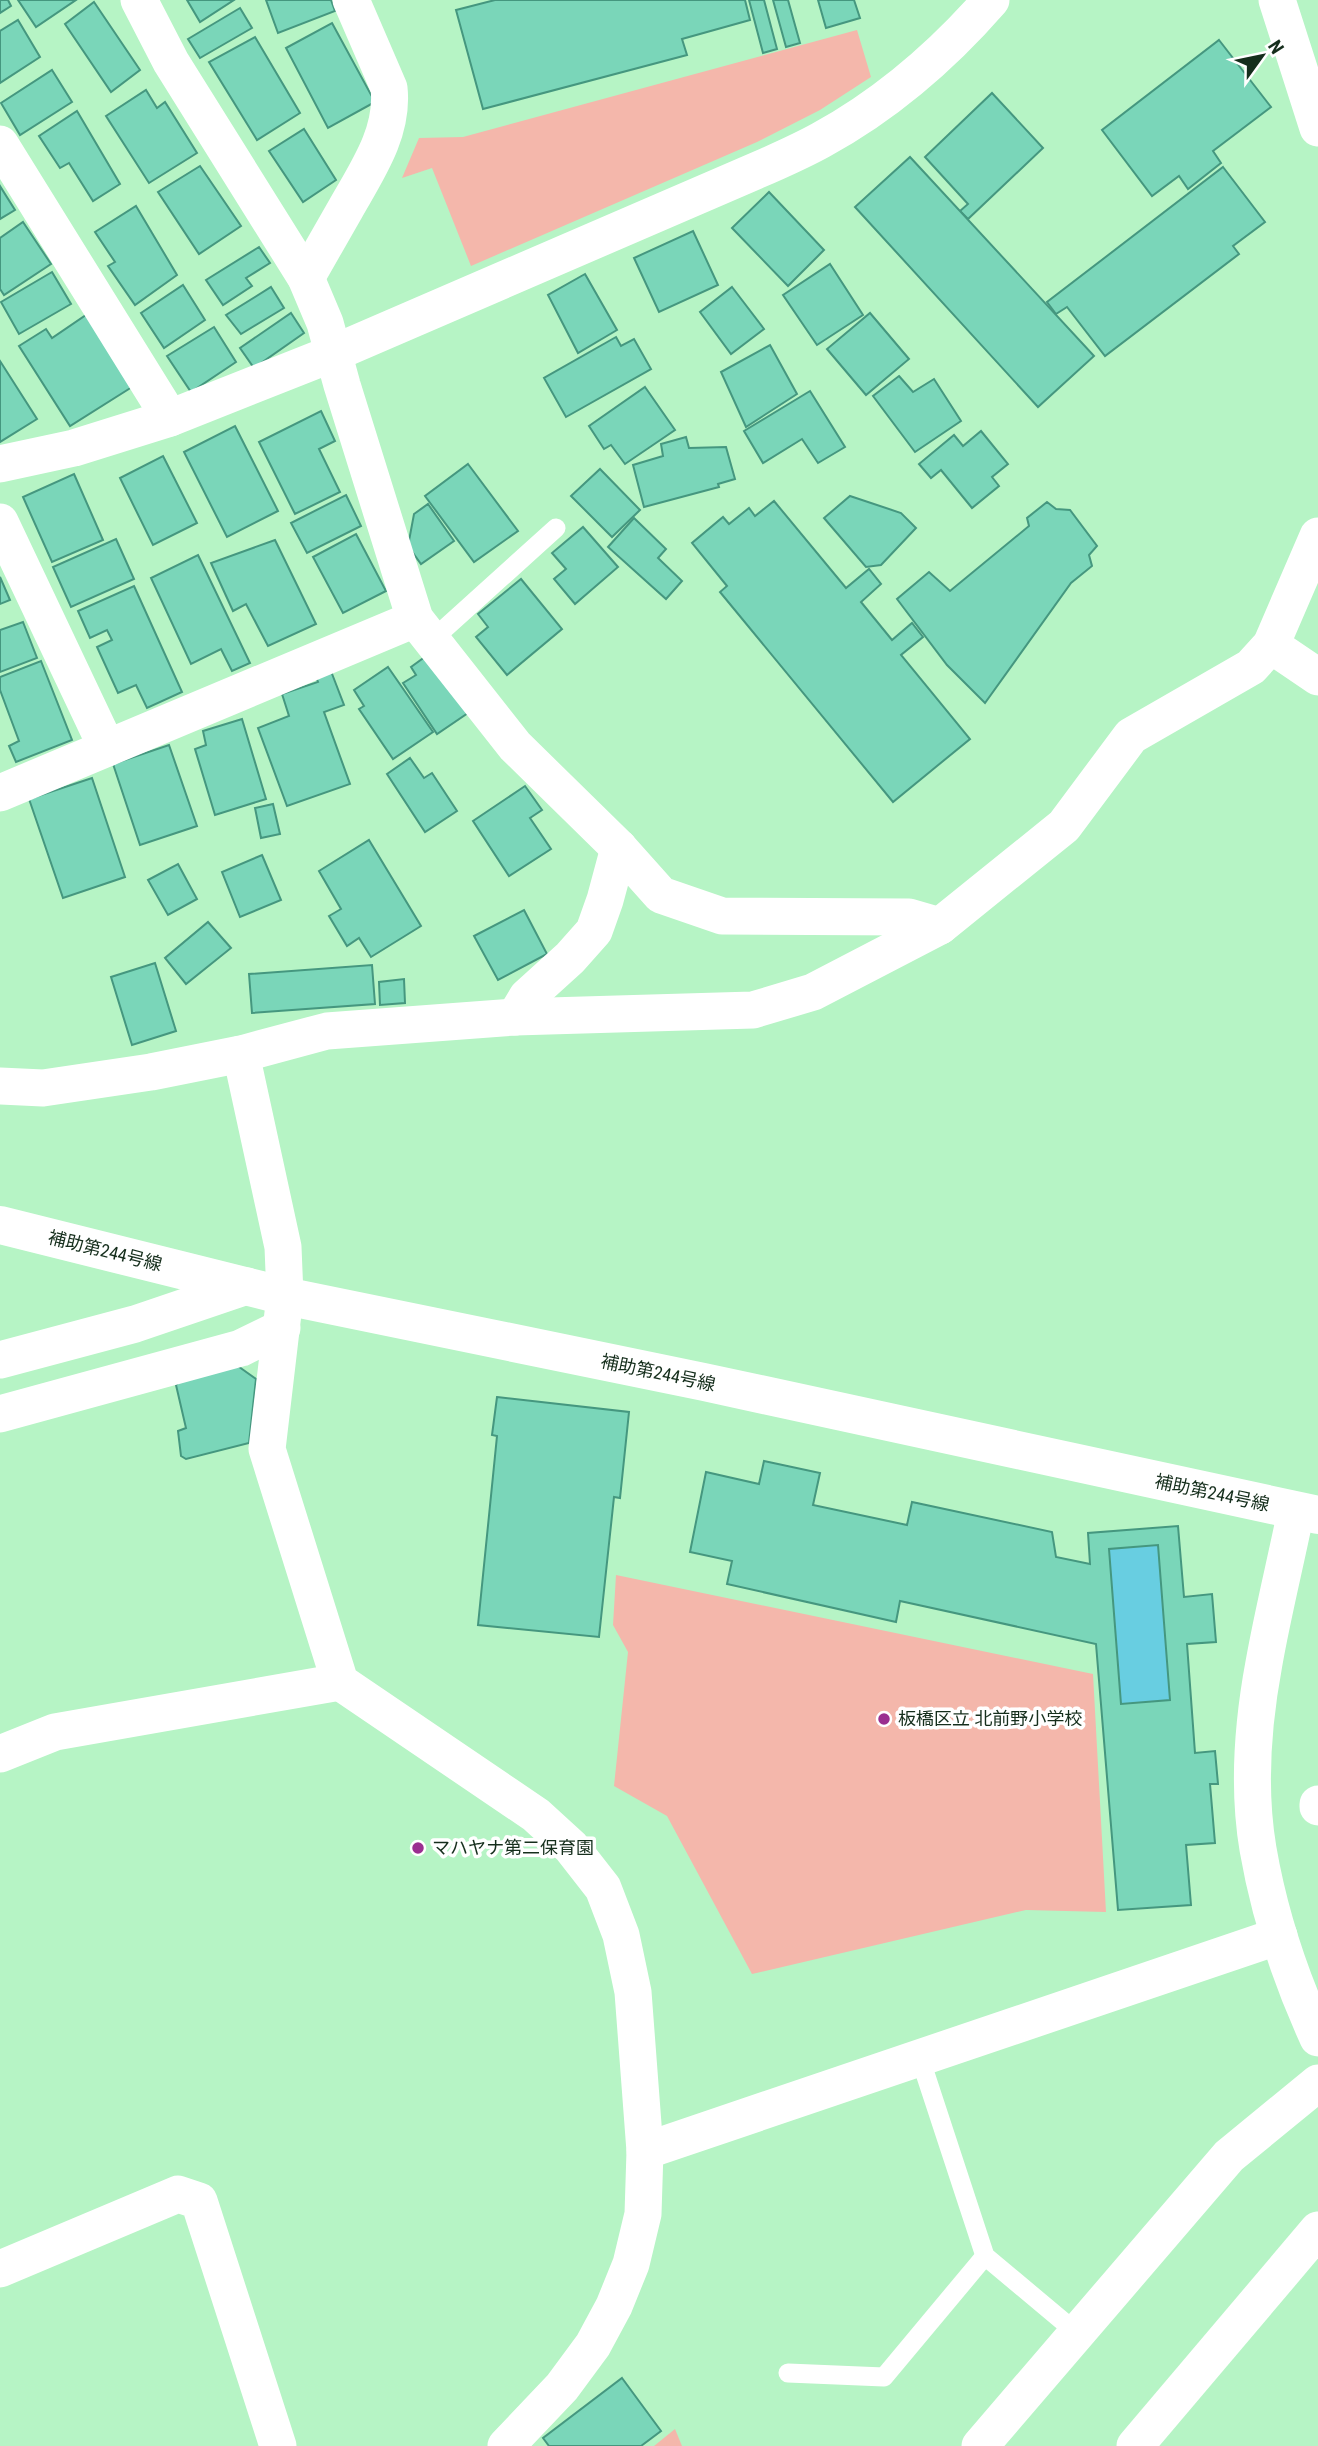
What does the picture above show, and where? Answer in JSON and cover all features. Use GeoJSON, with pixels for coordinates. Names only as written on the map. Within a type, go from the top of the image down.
{"type":"FeatureCollection","features":[{"type":"Feature","properties":{"kind":"street"},"geometry":{"type":"LineString","coordinates":[[139,0],[171,62],[306,278],[325,323],[342,386],[424,630],[515,746],[619,848],[661,895],[722,916],[909,917],[940,926]]}},
{"type":"Feature","properties":{"kind":"street"},"geometry":{"type":"LineString","coordinates":[[306,278],[370,166],[383,137],[391,103],[389,88],[351,0]]}},
{"type":"Feature","properties":{"kind":"street"},"geometry":{"type":"LineString","coordinates":[[0,464],[74,448],[170,418],[334,353],[754,172],[822,139],[882,100],[928,64],[991,0]]}},
{"type":"Feature","properties":{"kind":"street"},"geometry":{"type":"LineString","coordinates":[[1277,0],[1318,128]]}},
{"type":"Feature","properties":{"kind":"street"},"geometry":{"type":"LineString","coordinates":[[0,144],[170,418]]}},
{"type":"Feature","properties":{"kind":"street"},"geometry":{"type":"LineString","coordinates":[[0,522],[107,748]]}},
{"type":"Feature","properties":{"kind":"street"},"geometry":{"type":"LineString","coordinates":[[0,1086],[43,1088],[150,1072],[241,1054],[327,1031],[515,1017],[753,1010],[813,992],[940,926],[1064,826],[1131,736],[1251,667],[1271,645],[1318,536]]}},
{"type":"Feature","properties":{"kind":"street"},"geometry":{"type":"LineString","coordinates":[[0,793],[107,748],[424,630]]}},
{"type":"Feature","properties":{"kind":"street"},"geometry":{"type":"LineString","coordinates":[[1271,645],[1318,677]]}},
{"type":"Feature","properties":{"kind":"street"},"geometry":{"type":"LineString","coordinates":[[515,1017],[527,996],[570,958],[594,931],[619,848]]}},
{"type":"Feature","properties":{"kind":"street"},"geometry":{"type":"LineString","coordinates":[[241,1054],[283,1247],[284,1312],[267,1449],[340,1682],[536,1815],[571,1847],[603,1888],[621,1935],[633,1992],[645,2151],[643,2214],[631,2264],[614,2306],[593,2345],[562,2387],[506,2446]]}},
{"type":"Feature","properties":{"kind":"street","name":"補助第244号線"},"geometry":{"type":"LineString","coordinates":[[0,1225],[247,1286],[284,1312],[704,1382],[1307,1513]]}},
{"type":"Feature","properties":{"kind":"street"},"geometry":{"type":"LineString","coordinates":[[0,1360],[135,1324],[247,1286]]}},
{"type":"Feature","properties":{"kind":"street"},"geometry":{"type":"LineString","coordinates":[[0,1414],[241,1348],[284,1312]]}},
{"type":"Feature","properties":{"kind":"street"},"geometry":{"type":"LineString","coordinates":[[1307,1513],[1264,1664],[1255,1733],[1254,1788],[1258,1849],[1279,1936],[1318,2038]]}},
{"type":"Feature","properties":{"kind":"street"},"geometry":{"type":"LineString","coordinates":[[0,1754],[55,1732],[340,1682]]}},
{"type":"Feature","properties":{"kind":"street"},"geometry":{"type":"LineString","coordinates":[[645,2151],[1279,1936]]}},
{"type":"Feature","properties":{"kind":"street"},"geometry":{"type":"LineString","coordinates":[[980,2446],[1230,2156],[1318,2083]]}},
{"type":"Feature","properties":{"kind":"street"},"geometry":{"type":"LineString","coordinates":[[0,2269],[178,2194],[199,2202],[278,2446]]}},
{"type":"Feature","properties":{"kind":"street"},"geometry":{"type":"LineString","coordinates":[[1135,2446],[1318,2230]]}},
{"type":"Feature","properties":{"kind":"lane"},"geometry":{"type":"LineString","coordinates":[[424,630],[556,528]]}},
{"type":"Feature","properties":{"kind":"lane"},"geometry":{"type":"LineString","coordinates":[[920,2058],[985,2256],[1077,2333]]}},
{"type":"Feature","properties":{"kind":"lane"},"geometry":{"type":"LineString","coordinates":[[788,2373],[884,2377],[985,2256]]}},
{"type":"Feature","properties":{"kind":"shaded area"},"geometry":{"type":"Polygon","coordinates":[[[857,30],[871,77],[820,110],[757,142],[471,266],[432,168],[402,178],[419,138],[463,137],[857,30]]]}},
{"type":"Feature","properties":{"kind":"shaded area"},"geometry":{"type":"Polygon","coordinates":[[[616,1575],[1093,1674],[1106,1912],[1026,1910],[752,1974],[667,1816],[614,1786],[628,1652],[613,1625],[616,1575]]]}},
{"type":"Feature","properties":{"kind":"shaded area"},"geometry":{"type":"Polygon","coordinates":[[[675,2429],[682,2446],[654,2446],[675,2429]]]}},
{"type":"Feature","properties":{"kind":"water"},"geometry":{"type":"Polygon","coordinates":[[[1158,1545],[1170,1700],[1121,1704],[1109,1549],[1158,1545]]]}},
{"type":"Feature","properties":{"kind":"building"},"geometry":{"type":"Polygon","coordinates":[[[0,0],[8,0],[11,6],[0,13],[0,0]]]}},
{"type":"Feature","properties":{"kind":"building"},"geometry":{"type":"Polygon","coordinates":[[[18,0],[76,0],[36,27],[18,0]]]}},
{"type":"Feature","properties":{"kind":"building"},"geometry":{"type":"Polygon","coordinates":[[[187,0],[234,0],[200,22],[187,0]]]}},
{"type":"Feature","properties":{"kind":"building"},"geometry":{"type":"Polygon","coordinates":[[[266,0],[331,0],[335,11],[278,33],[266,0]]]}},
{"type":"Feature","properties":{"kind":"building"},"geometry":{"type":"Polygon","coordinates":[[[495,0],[745,0],[750,20],[682,39],[687,55],[483,109],[456,10],[495,0]]]}},
{"type":"Feature","properties":{"kind":"building"},"geometry":{"type":"Polygon","coordinates":[[[749,0],[764,0],[777,49],[763,53],[749,0]]]}},
{"type":"Feature","properties":{"kind":"building"},"geometry":{"type":"Polygon","coordinates":[[[773,0],[788,0],[800,43],[786,47],[773,0]]]}},
{"type":"Feature","properties":{"kind":"building"},"geometry":{"type":"Polygon","coordinates":[[[818,0],[854,0],[860,18],[826,28],[818,0]]]}},
{"type":"Feature","properties":{"kind":"building"},"geometry":{"type":"Polygon","coordinates":[[[94,2],[140,70],[111,92],[65,24],[94,2]]]}},
{"type":"Feature","properties":{"kind":"building"},"geometry":{"type":"Polygon","coordinates":[[[240,8],[252,28],[200,58],[188,39],[240,8]]]}},
{"type":"Feature","properties":{"kind":"building"},"geometry":{"type":"Polygon","coordinates":[[[18,20],[40,57],[0,83],[0,31],[18,20]]]}},
{"type":"Feature","properties":{"kind":"building"},"geometry":{"type":"Polygon","coordinates":[[[332,23],[375,102],[328,128],[286,48],[332,23]]]}},
{"type":"Feature","properties":{"kind":"building"},"geometry":{"type":"Polygon","coordinates":[[[255,37],[300,113],[257,140],[209,62],[255,37]]]}},
{"type":"Feature","properties":{"kind":"building"},"geometry":{"type":"Polygon","coordinates":[[[1219,40],[1271,107],[1213,151],[1221,163],[1188,189],[1179,176],[1152,196],[1102,130],[1219,40]]]}},
{"type":"Feature","properties":{"kind":"building"},"geometry":{"type":"Polygon","coordinates":[[[52,70],[72,102],[20,135],[1,103],[52,70]]]}},
{"type":"Feature","properties":{"kind":"building"},"geometry":{"type":"Polygon","coordinates":[[[146,90],[157,108],[165,102],[197,153],[149,183],[106,116],[146,90]]]}},
{"type":"Feature","properties":{"kind":"building"},"geometry":{"type":"Polygon","coordinates":[[[992,93],[1043,148],[968,219],[960,211],[968,204],[925,157],[992,93]]]}},
{"type":"Feature","properties":{"kind":"building"},"geometry":{"type":"Polygon","coordinates":[[[77,111],[120,184],[93,201],[69,163],[60,168],[39,136],[77,111]]]}},
{"type":"Feature","properties":{"kind":"building"},"geometry":{"type":"Polygon","coordinates":[[[304,129],[336,180],[303,202],[269,151],[304,129]]]}},
{"type":"Feature","properties":{"kind":"building"},"geometry":{"type":"Polygon","coordinates":[[[910,157],[1094,356],[1038,407],[855,207],[910,157]]]}},
{"type":"Feature","properties":{"kind":"building"},"geometry":{"type":"Polygon","coordinates":[[[200,166],[241,226],[199,254],[158,192],[200,166]]]}},
{"type":"Feature","properties":{"kind":"building"},"geometry":{"type":"Polygon","coordinates":[[[1223,167],[1265,222],[1233,246],[1239,254],[1105,356],[1067,307],[1056,314],[1047,302],[1223,167]]]}},
{"type":"Feature","properties":{"kind":"building"},"geometry":{"type":"Polygon","coordinates":[[[0,186],[15,210],[0,219],[0,186]]]}},
{"type":"Feature","properties":{"kind":"building"},"geometry":{"type":"Polygon","coordinates":[[[769,192],[824,250],[788,286],[732,228],[769,192]]]}},
{"type":"Feature","properties":{"kind":"building"},"geometry":{"type":"Polygon","coordinates":[[[136,206],[177,275],[135,305],[108,266],[115,262],[95,232],[136,206]]]}},
{"type":"Feature","properties":{"kind":"building"},"geometry":{"type":"Polygon","coordinates":[[[23,222],[51,264],[4,295],[0,289],[0,238],[23,222]]]}},
{"type":"Feature","properties":{"kind":"building"},"geometry":{"type":"Polygon","coordinates":[[[693,231],[718,285],[659,312],[634,258],[693,231]]]}},
{"type":"Feature","properties":{"kind":"building"},"geometry":{"type":"Polygon","coordinates":[[[259,247],[270,263],[246,278],[252,286],[223,305],[206,280],[259,247]]]}},
{"type":"Feature","properties":{"kind":"building"},"geometry":{"type":"Polygon","coordinates":[[[830,264],[863,315],[817,345],[783,295],[830,264]]]}},
{"type":"Feature","properties":{"kind":"building"},"geometry":{"type":"Polygon","coordinates":[[[52,272],[71,304],[19,334],[1,302],[52,272]]]}},
{"type":"Feature","properties":{"kind":"building"},"geometry":{"type":"Polygon","coordinates":[[[585,274],[617,330],[578,353],[548,295],[585,274]]]}},
{"type":"Feature","properties":{"kind":"building"},"geometry":{"type":"Polygon","coordinates":[[[183,285],[205,320],[164,348],[141,313],[183,285]]]}},
{"type":"Feature","properties":{"kind":"building"},"geometry":{"type":"Polygon","coordinates":[[[271,287],[284,308],[241,334],[226,315],[271,287]]]}},
{"type":"Feature","properties":{"kind":"building"},"geometry":{"type":"Polygon","coordinates":[[[732,287],[764,329],[731,354],[700,312],[732,287]]]}},
{"type":"Feature","properties":{"kind":"building"},"geometry":{"type":"Polygon","coordinates":[[[291,313],[304,333],[254,368],[240,348],[291,313]]]}},
{"type":"Feature","properties":{"kind":"building"},"geometry":{"type":"Polygon","coordinates":[[[870,313],[909,359],[866,395],[827,349],[870,313]]]}},
{"type":"Feature","properties":{"kind":"building"},"geometry":{"type":"Polygon","coordinates":[[[86,315],[132,387],[70,426],[19,346],[46,329],[52,338],[86,315]]]}},
{"type":"Feature","properties":{"kind":"building"},"geometry":{"type":"Polygon","coordinates":[[[214,327],[236,362],[191,392],[167,356],[214,327]]]}},
{"type":"Feature","properties":{"kind":"building"},"geometry":{"type":"Polygon","coordinates":[[[616,337],[621,346],[634,339],[651,369],[566,417],[544,378],[616,337]]]}},
{"type":"Feature","properties":{"kind":"building"},"geometry":{"type":"Polygon","coordinates":[[[770,345],[797,394],[746,427],[721,372],[770,345]]]}},
{"type":"Feature","properties":{"kind":"building"},"geometry":{"type":"Polygon","coordinates":[[[0,361],[37,419],[0,442],[0,361]]]}},
{"type":"Feature","properties":{"kind":"building"},"geometry":{"type":"Polygon","coordinates":[[[899,376],[913,392],[934,379],[961,421],[915,452],[873,396],[899,376]]]}},
{"type":"Feature","properties":{"kind":"building"},"geometry":{"type":"Polygon","coordinates":[[[645,387],[675,430],[625,464],[611,445],[604,449],[589,426],[645,387]]]}},
{"type":"Feature","properties":{"kind":"building"},"geometry":{"type":"Polygon","coordinates":[[[810,391],[845,447],[818,463],[802,439],[763,463],[744,431],[810,391]]]}},
{"type":"Feature","properties":{"kind":"building"},"geometry":{"type":"Polygon","coordinates":[[[321,411],[335,441],[319,449],[340,492],[295,514],[259,442],[321,411]]]}},
{"type":"Feature","properties":{"kind":"building"},"geometry":{"type":"Polygon","coordinates":[[[235,426],[278,511],[227,537],[184,452],[235,426]]]}},
{"type":"Feature","properties":{"kind":"building"},"geometry":{"type":"Polygon","coordinates":[[[981,431],[1008,464],[992,477],[999,486],[972,508],[941,470],[931,478],[919,464],[954,435],[963,446],[981,431]]]}},
{"type":"Feature","properties":{"kind":"building"},"geometry":{"type":"Polygon","coordinates":[[[686,437],[689,448],[726,447],[735,479],[718,484],[719,487],[644,507],[633,465],[663,456],[661,444],[686,437]]]}},
{"type":"Feature","properties":{"kind":"building"},"geometry":{"type":"Polygon","coordinates":[[[163,456],[197,523],[153,545],[120,478],[163,456]]]}},
{"type":"Feature","properties":{"kind":"building"},"geometry":{"type":"Polygon","coordinates":[[[468,464],[518,531],[474,562],[425,496],[468,464]]]}},
{"type":"Feature","properties":{"kind":"building"},"geometry":{"type":"Polygon","coordinates":[[[600,469],[640,510],[612,537],[571,496],[600,469]]]}},
{"type":"Feature","properties":{"kind":"building"},"geometry":{"type":"Polygon","coordinates":[[[74,474],[103,540],[52,562],[23,497],[74,474]]]}},
{"type":"Feature","properties":{"kind":"building"},"geometry":{"type":"Polygon","coordinates":[[[346,495],[361,526],[307,553],[291,523],[346,495]]]}},
{"type":"Feature","properties":{"kind":"building"},"geometry":{"type":"Polygon","coordinates":[[[850,496],[901,513],[916,528],[881,565],[866,567],[824,518],[850,496]]]}},
{"type":"Feature","properties":{"kind":"building"},"geometry":{"type":"Polygon","coordinates":[[[774,501],[846,588],[869,569],[881,584],[861,602],[892,640],[912,623],[923,637],[901,655],[970,739],[893,802],[720,592],[727,586],[692,543],[723,517],[729,524],[749,508],[755,516],[774,501]]]}},
{"type":"Feature","properties":{"kind":"building"},"geometry":{"type":"Polygon","coordinates":[[[1047,502],[1056,509],[1070,510],[1097,546],[1089,555],[1092,566],[1071,583],[985,703],[947,665],[897,599],[929,572],[950,591],[1029,526],[1027,518],[1047,502]]]}},
{"type":"Feature","properties":{"kind":"building"},"geometry":{"type":"Polygon","coordinates":[[[428,504],[454,541],[421,564],[408,546],[414,514],[428,504]]]}},
{"type":"Feature","properties":{"kind":"building"},"geometry":{"type":"Polygon","coordinates":[[[634,518],[666,549],[658,558],[682,581],[666,599],[608,547],[634,518]]]}},
{"type":"Feature","properties":{"kind":"building"},"geometry":{"type":"Polygon","coordinates":[[[583,527],[618,567],[575,604],[554,579],[566,569],[552,553],[583,527]]]}},
{"type":"Feature","properties":{"kind":"building"},"geometry":{"type":"Polygon","coordinates":[[[356,534],[386,591],[343,613],[313,557],[356,534]]]}},
{"type":"Feature","properties":{"kind":"building"},"geometry":{"type":"Polygon","coordinates":[[[116,539],[134,579],[71,607],[53,567],[116,539]]]}},
{"type":"Feature","properties":{"kind":"building"},"geometry":{"type":"Polygon","coordinates":[[[275,540],[316,624],[268,646],[246,604],[233,611],[211,563],[275,540]]]}},
{"type":"Feature","properties":{"kind":"building"},"geometry":{"type":"Polygon","coordinates":[[[198,555],[250,663],[232,671],[221,649],[191,664],[151,578],[198,555]]]}},
{"type":"Feature","properties":{"kind":"building"},"geometry":{"type":"Polygon","coordinates":[[[0,577],[10,600],[0,604],[0,577]]]}},
{"type":"Feature","properties":{"kind":"building"},"geometry":{"type":"Polygon","coordinates":[[[521,579],[562,629],[507,675],[476,637],[488,627],[478,614],[521,579]]]}},
{"type":"Feature","properties":{"kind":"building"},"geometry":{"type":"Polygon","coordinates":[[[134,586],[182,692],[147,708],[136,685],[118,693],[97,647],[112,640],[107,630],[90,638],[78,611],[134,586]]]}},
{"type":"Feature","properties":{"kind":"building"},"geometry":{"type":"Polygon","coordinates":[[[23,622],[37,658],[0,672],[0,630],[23,622]]]}},
{"type":"Feature","properties":{"kind":"building"},"geometry":{"type":"Polygon","coordinates":[[[429,654],[468,713],[437,734],[403,683],[416,675],[411,667],[429,654]]]}},
{"type":"Feature","properties":{"kind":"building"},"geometry":{"type":"Polygon","coordinates":[[[41,661],[72,740],[16,762],[9,746],[19,741],[0,690],[0,677],[41,661]]]}},
{"type":"Feature","properties":{"kind":"building"},"geometry":{"type":"Polygon","coordinates":[[[329,666],[344,705],[324,712],[350,784],[287,806],[258,728],[289,716],[282,694],[318,682],[314,672],[329,666]]]}},
{"type":"Feature","properties":{"kind":"building"},"geometry":{"type":"Polygon","coordinates":[[[388,667],[433,732],[393,759],[359,709],[364,706],[354,690],[388,667]]]}},
{"type":"Feature","properties":{"kind":"building"},"geometry":{"type":"Polygon","coordinates":[[[242,719],[266,799],[215,815],[195,749],[206,745],[203,731],[242,719]]]}},
{"type":"Feature","properties":{"kind":"building"},"geometry":{"type":"Polygon","coordinates":[[[169,745],[197,826],[140,845],[113,764],[169,745]]]}},
{"type":"Feature","properties":{"kind":"building"},"geometry":{"type":"Polygon","coordinates":[[[410,758],[424,778],[432,773],[457,811],[425,832],[387,774],[410,758]]]}},
{"type":"Feature","properties":{"kind":"building"},"geometry":{"type":"Polygon","coordinates":[[[92,778],[125,877],[63,898],[29,799],[92,778]]]}},
{"type":"Feature","properties":{"kind":"building"},"geometry":{"type":"Polygon","coordinates":[[[525,786],[542,810],[530,818],[551,849],[509,876],[473,821],[525,786]]]}},
{"type":"Feature","properties":{"kind":"building"},"geometry":{"type":"Polygon","coordinates":[[[273,804],[280,834],[261,838],[255,808],[273,804]]]}},
{"type":"Feature","properties":{"kind":"building"},"geometry":{"type":"Polygon","coordinates":[[[369,840],[421,926],[371,957],[359,938],[347,946],[329,916],[341,909],[319,871],[369,840]]]}},
{"type":"Feature","properties":{"kind":"building"},"geometry":{"type":"Polygon","coordinates":[[[262,855],[281,900],[240,917],[222,872],[262,855]]]}},
{"type":"Feature","properties":{"kind":"building"},"geometry":{"type":"Polygon","coordinates":[[[178,864],[197,899],[168,915],[148,880],[178,864]]]}},
{"type":"Feature","properties":{"kind":"building"},"geometry":{"type":"Polygon","coordinates":[[[524,910],[547,954],[498,980],[474,936],[524,910]]]}},
{"type":"Feature","properties":{"kind":"building"},"geometry":{"type":"Polygon","coordinates":[[[208,922],[231,948],[186,984],[165,958],[208,922]]]}},
{"type":"Feature","properties":{"kind":"building"},"geometry":{"type":"Polygon","coordinates":[[[155,963],[176,1031],[132,1045],[111,977],[155,963]]]}},
{"type":"Feature","properties":{"kind":"building"},"geometry":{"type":"Polygon","coordinates":[[[372,965],[375,1004],[252,1013],[249,974],[372,965]]]}},
{"type":"Feature","properties":{"kind":"building"},"geometry":{"type":"Polygon","coordinates":[[[404,979],[405,1003],[380,1005],[379,982],[404,979]]]}},
{"type":"Feature","properties":{"kind":"building"},"geometry":{"type":"Polygon","coordinates":[[[235,1364],[256,1379],[249,1443],[186,1459],[181,1456],[178,1431],[186,1428],[176,1385],[184,1376],[235,1364]]]}},
{"type":"Feature","properties":{"kind":"building"},"geometry":{"type":"Polygon","coordinates":[[[497,1397],[629,1412],[620,1498],[614,1497],[599,1637],[478,1625],[497,1436],[492,1435],[497,1397]]]}},
{"type":"Feature","properties":{"kind":"building"},"geometry":{"type":"Polygon","coordinates":[[[764,1461],[820,1473],[813,1505],[907,1525],[912,1502],[1052,1532],[1056,1557],[1090,1564],[1088,1533],[1178,1526],[1184,1597],[1212,1594],[1216,1642],[1187,1644],[1195,1753],[1215,1751],[1218,1784],[1210,1784],[1215,1843],[1186,1845],[1191,1905],[1118,1910],[1096,1644],[900,1601],[896,1622],[727,1584],[732,1561],[690,1552],[706,1472],[759,1484],[764,1461]],[[1158,1545],[1109,1549],[1121,1704],[1170,1700],[1158,1545]]]}},
{"type":"Feature","properties":{"kind":"building"},"geometry":{"type":"Polygon","coordinates":[[[622,2378],[661,2431],[641,2446],[549,2446],[543,2438],[622,2378]]]}},
{"type":"Feature","properties":{"kind":"place","name":"板橋区立 北前野小学校"},"geometry":{"type":"Point","coordinates":[884,1719]}},
{"type":"Feature","properties":{"kind":"place","name":"マハヤナ第二保育園"},"geometry":{"type":"Point","coordinates":[418,1848]}}]}
